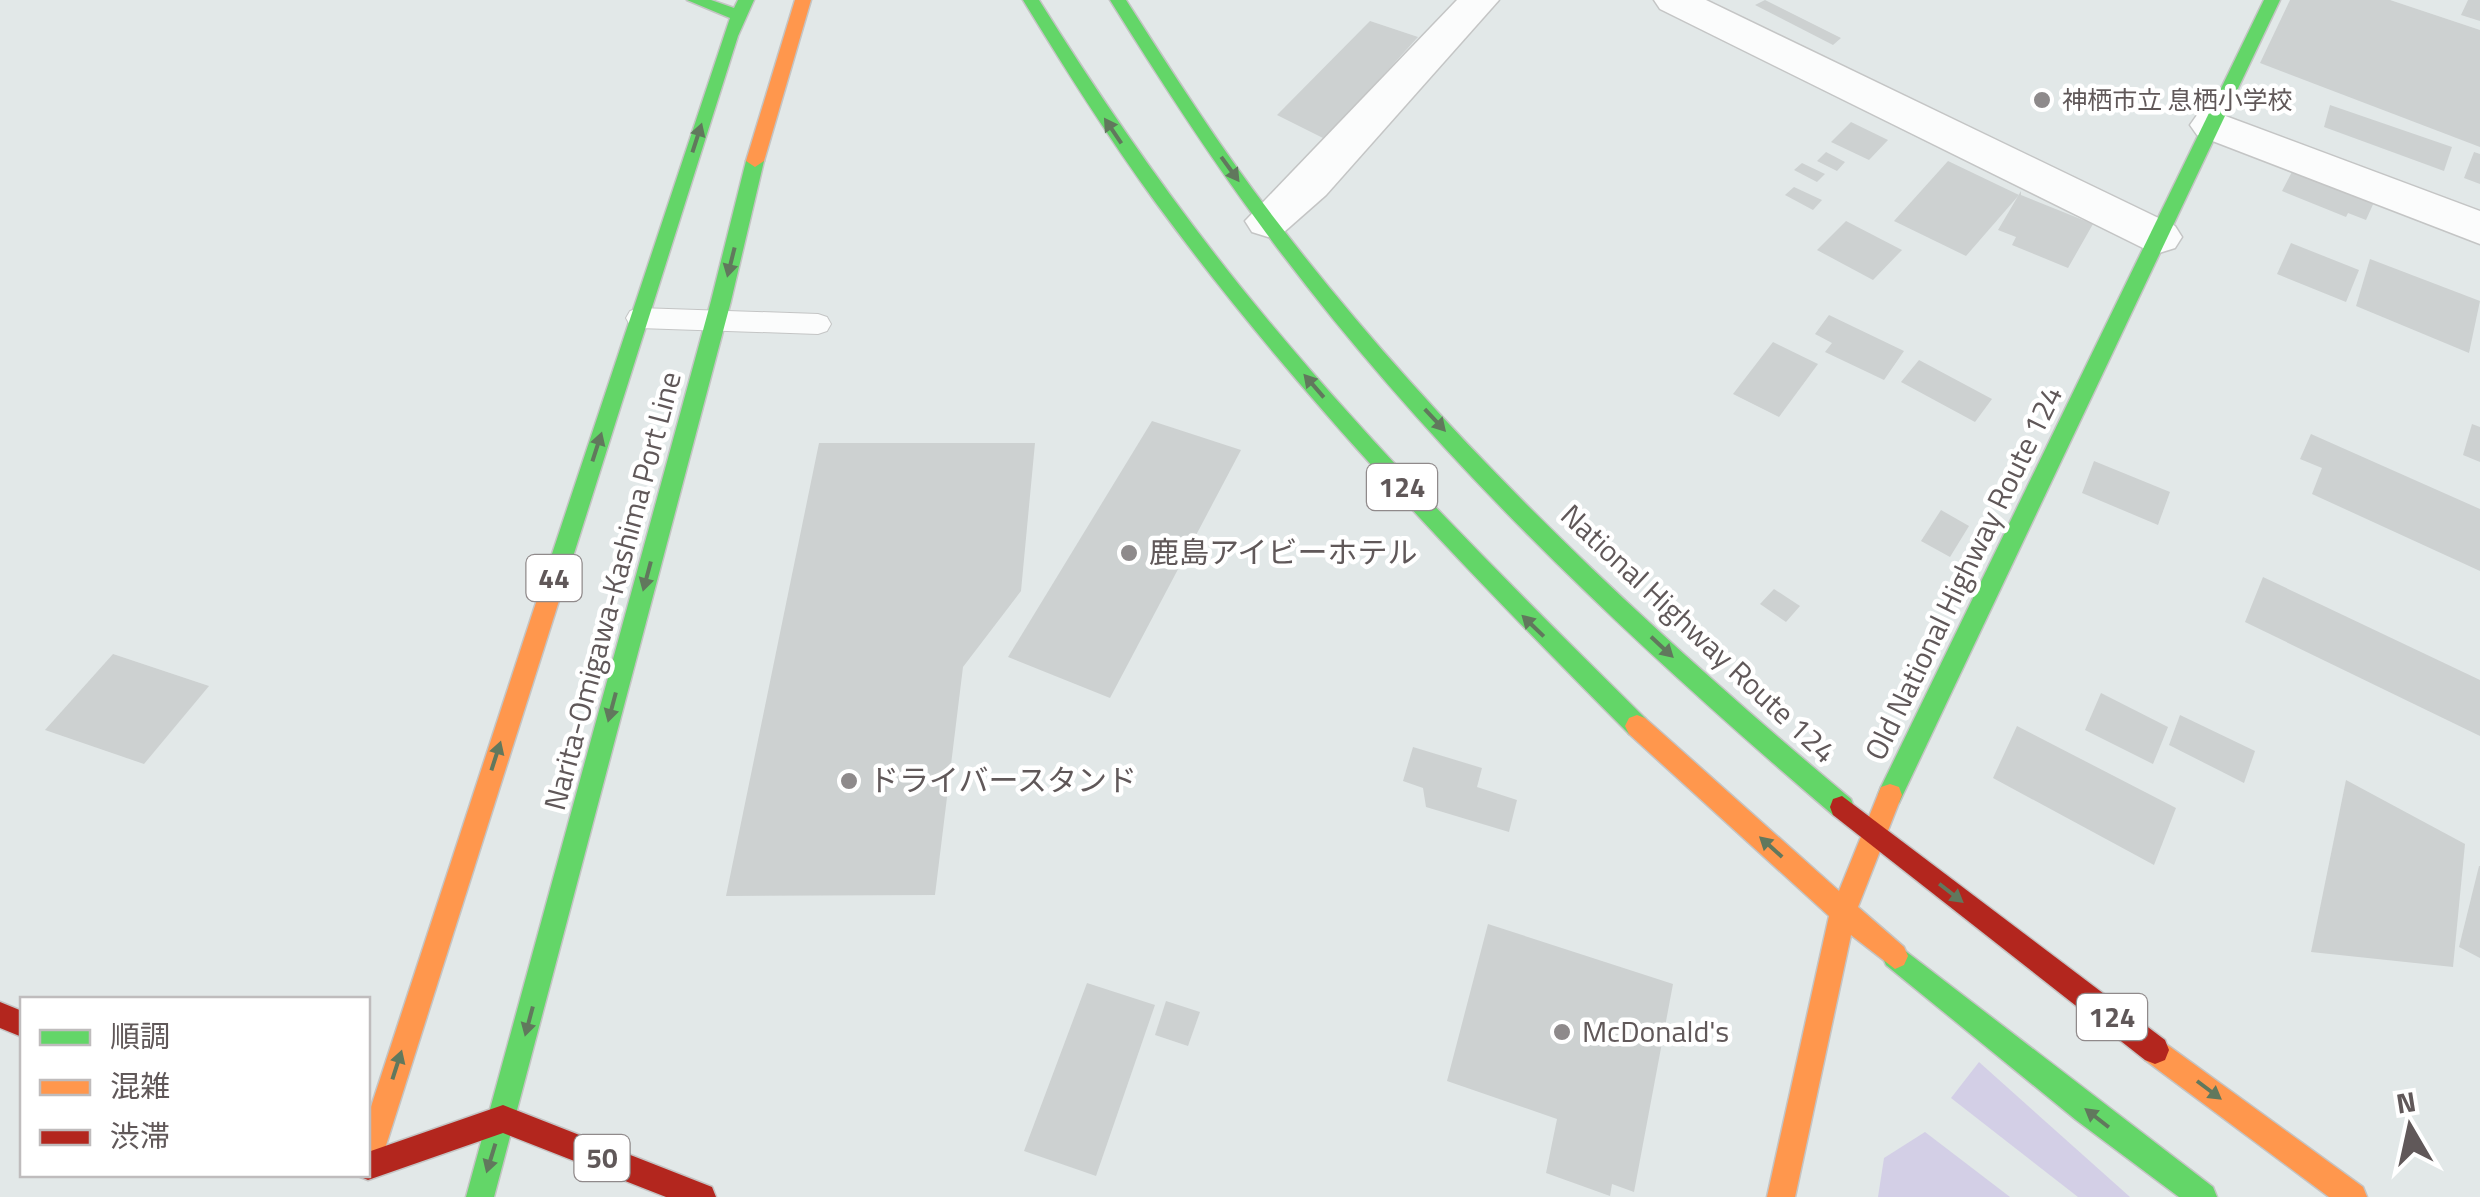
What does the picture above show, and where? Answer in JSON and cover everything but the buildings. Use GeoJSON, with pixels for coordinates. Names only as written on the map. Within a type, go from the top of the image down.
{"type":"FeatureCollection","features":[{"type":"Feature","properties":{"kind":"main road"},"geometry":{"type":"LineString","coordinates":[[695,0],[742,7]]}},
{"type":"Feature","properties":{"kind":"main road","name":"Narita-Omigawa-Kashima Port Line"},"geometry":{"type":"LineString","coordinates":[[480,1197],[716,321],[765,120],[804,0]]}},
{"type":"Feature","properties":{"kind":"main road","name":"124"},"geometry":{"type":"LineString","coordinates":[[1031,0],[1088,94],[1201,253],[1424,512],[1624,714],[1843,912],[2068,1096],[2203,1197]]}},
{"type":"Feature","properties":{"kind":"main road","name":"National Highway Route 124"},"geometry":{"type":"LineString","coordinates":[[1118,0],[1191,114],[1323,294],[1491,481],[1720,701],[1874,833],[2353,1197]]}},
{"type":"Feature","properties":{"kind":"main road","name":"Old National Highway Route 124"},"geometry":{"type":"LineString","coordinates":[[1780,1197],[1843,912],[1874,833],[1910,747],[2272,0]]}},
{"type":"Feature","properties":{"kind":"main road","name":"Narita-Omigawa-Kashima Port Line"},"geometry":{"type":"LineString","coordinates":[[370,1152],[742,7]]}},
{"type":"Feature","properties":{"kind":"main road"},"geometry":{"type":"LineString","coordinates":[[370,1174],[503,1119]]}},
{"type":"Feature","properties":{"kind":"main road","name":"50"},"geometry":{"type":"LineString","coordinates":[[503,1119],[702,1197]]}},
{"type":"Feature","properties":{"kind":"street"},"geometry":{"type":"LineString","coordinates":[[1268,221],[1310,184],[1479,0]]}},
{"type":"Feature","properties":{"kind":"street"},"geometry":{"type":"LineString","coordinates":[[1674,0],[2159,237]]}},
{"type":"Feature","properties":{"kind":"street"},"geometry":{"type":"LineString","coordinates":[[2212,125],[2480,228]]}},
{"type":"Feature","properties":{"kind":"lane"},"geometry":{"type":"LineString","coordinates":[[639,318],[818,324]]}},
{"type":"Feature","properties":{"kind":"shaded area"},"geometry":{"type":"Polygon","coordinates":[[[1979,1062],[2130,1197],[2078,1197],[1951,1098],[1979,1062]]]}},
{"type":"Feature","properties":{"kind":"shaded area"},"geometry":{"type":"Polygon","coordinates":[[[1925,1132],[2010,1197],[1878,1197],[1884,1158],[1925,1132]]]}},
{"type":"Feature","properties":{"kind":"traffic: fast"},"geometry":{"type":"LineString","coordinates":[[695,0],[738,15]]}},
{"type":"Feature","properties":{"kind":"traffic: fast"},"geometry":{"type":"LineString","coordinates":[[560,563],[730,36],[746,0]]}},
{"type":"Feature","properties":{"kind":"traffic: fast"},"geometry":{"type":"LineString","coordinates":[[1031,0],[1094,101],[1234,291],[1389,471],[1637,726]]}},
{"type":"Feature","properties":{"kind":"traffic: fast"},"geometry":{"type":"LineString","coordinates":[[1118,0],[1190,113],[1269,224],[1445,434],[1639,629],[1842,807]]}},
{"type":"Feature","properties":{"kind":"traffic: fast"},"geometry":{"type":"LineString","coordinates":[[1890,795],[2272,0]]}},
{"type":"Feature","properties":{"kind":"traffic: fast"},"geometry":{"type":"LineString","coordinates":[[480,1197],[721,301],[755,161]]}},
{"type":"Feature","properties":{"kind":"traffic: fast"},"geometry":{"type":"LineString","coordinates":[[1895,956],[2086,1110],[2203,1197]]}},
{"type":"Feature","properties":{"kind":"traffic: slow"},"geometry":{"type":"LineString","coordinates":[[755,161],[803,0]]}},
{"type":"Feature","properties":{"kind":"traffic: slow"},"geometry":{"type":"LineString","coordinates":[[370,1152],[560,563]]}},
{"type":"Feature","properties":{"kind":"traffic: slow"},"geometry":{"type":"LineString","coordinates":[[1637,726],[1749,830],[1895,956]]}},
{"type":"Feature","properties":{"kind":"traffic: slow"},"geometry":{"type":"LineString","coordinates":[[1781,1197],[1843,913],[1890,795]]}},
{"type":"Feature","properties":{"kind":"traffic: slow"},"geometry":{"type":"LineString","coordinates":[[2155,1050],[2353,1197]]}},
{"type":"Feature","properties":{"kind":"traffic: jam"},"geometry":{"type":"LineString","coordinates":[[1842,807],[2155,1050]]}},
{"type":"Feature","properties":{"kind":"traffic: jam"},"geometry":{"type":"LineString","coordinates":[[0,1015],[20,1023]]}},
{"type":"Feature","properties":{"kind":"traffic: jam"},"geometry":{"type":"LineString","coordinates":[[370,1165],[503,1119],[702,1197]]}},
{"type":"Feature","properties":{"kind":"place","name":"神栖市立 息栖小学校"},"geometry":{"type":"Point","coordinates":[2042,100]}},
{"type":"Feature","properties":{"kind":"place","name":"鹿島アイビーホテル"},"geometry":{"type":"Point","coordinates":[1129,553]}},
{"type":"Feature","properties":{"kind":"place","name":"ドライバースタンド"},"geometry":{"type":"Point","coordinates":[849,781]}},
{"type":"Feature","properties":{"kind":"place","name":"McDonald's"},"geometry":{"type":"Point","coordinates":[1562,1032]}}]}
